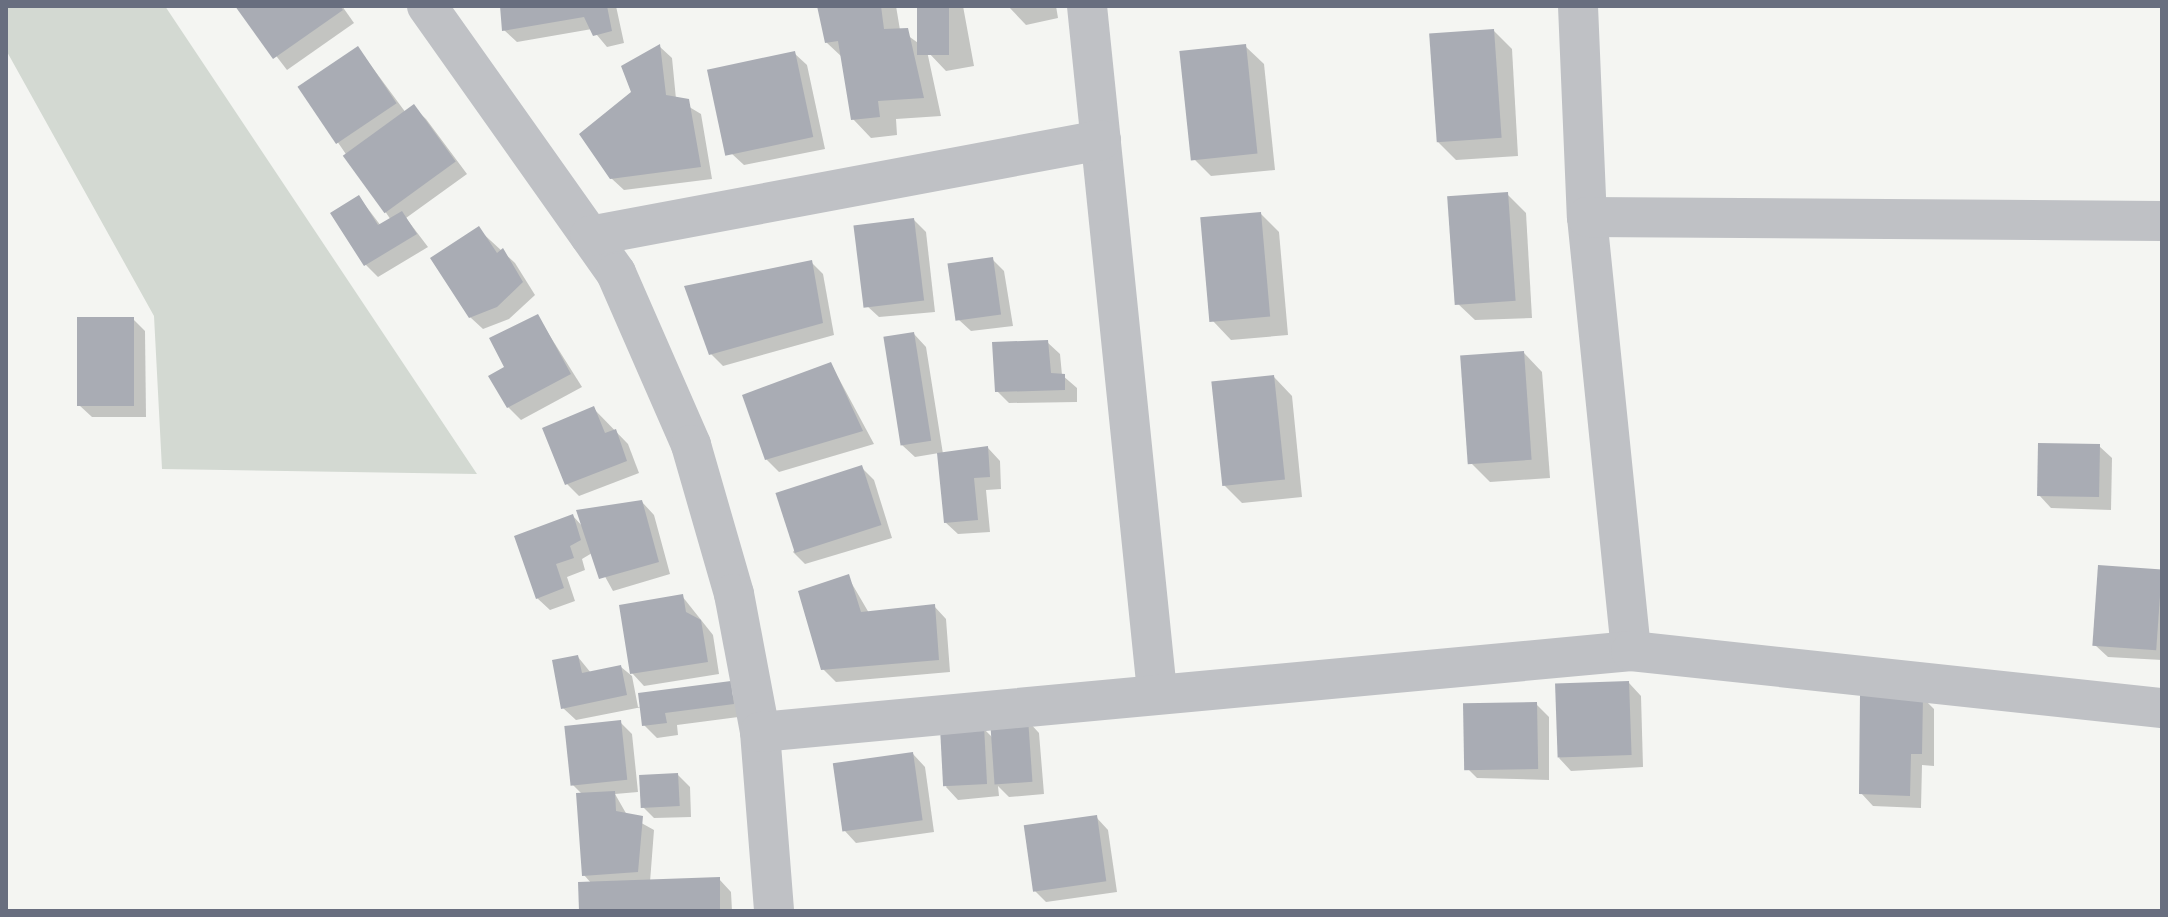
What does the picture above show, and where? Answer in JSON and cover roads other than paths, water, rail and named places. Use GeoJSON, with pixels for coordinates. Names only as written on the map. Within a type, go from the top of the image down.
{"type":"FeatureCollection","features":[{"type":"Feature","properties":{"kind":"street"},"geometry":{"type":"LineString","coordinates":[[427,6],[616,273],[691,445],[734,594],[760,732],[774,911]]}},
{"type":"Feature","properties":{"kind":"street"},"geometry":{"type":"LineString","coordinates":[[1087,6],[1157,691]]}},
{"type":"Feature","properties":{"kind":"street"},"geometry":{"type":"LineString","coordinates":[[1578,6],[1587,217],[1631,651]]}},
{"type":"Feature","properties":{"kind":"street"},"geometry":{"type":"LineString","coordinates":[[590,236],[1101,140]]}},
{"type":"Feature","properties":{"kind":"street"},"geometry":{"type":"LineString","coordinates":[[1587,217],[2162,221]]}},
{"type":"Feature","properties":{"kind":"street"},"geometry":{"type":"LineString","coordinates":[[760,732],[1157,691],[1631,651],[2162,708]]}}]}
